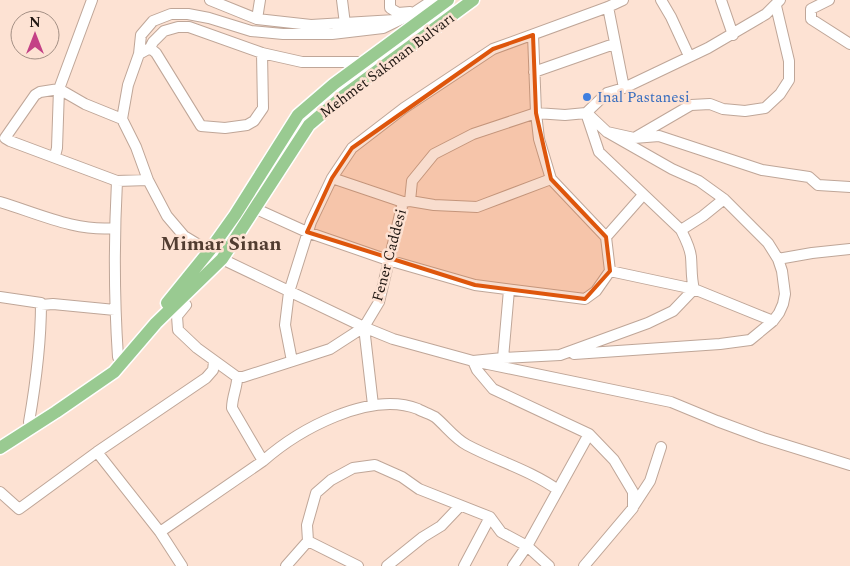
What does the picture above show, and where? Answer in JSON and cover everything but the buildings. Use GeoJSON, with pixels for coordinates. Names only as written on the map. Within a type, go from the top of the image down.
{"type":"FeatureCollection","features":[{"type":"Feature","properties":{"kind":"main road","name":"Mehmet Sakman Bulvarı"},"geometry":{"type":"LineString","coordinates":[[0,439],[54,408],[109,367],[152,321],[210,250],[235,215],[298,115],[334,84],[448,0]]}},
{"type":"Feature","properties":{"kind":"main road","name":"Mehmet Sakman Bulvarı"},"geometry":{"type":"LineString","coordinates":[[0,448],[114,372],[156,323],[222,259],[310,124],[344,96],[473,0]]}},
{"type":"Feature","properties":{"kind":"street"},"geometry":{"type":"LineString","coordinates":[[55,156],[57,148],[59,89],[92,0]]}},
{"type":"Feature","properties":{"kind":"street"},"geometry":{"type":"LineString","coordinates":[[210,0],[257,19],[312,25],[393,20],[420,10]]}},
{"type":"Feature","properties":{"kind":"street"},"geometry":{"type":"LineString","coordinates":[[257,19],[260,0]]}},
{"type":"Feature","properties":{"kind":"street"},"geometry":{"type":"LineString","coordinates":[[342,0],[345,24]]}},
{"type":"Feature","properties":{"kind":"street"},"geometry":{"type":"LineString","coordinates":[[390,0],[390,8],[398,13],[420,10]]}},
{"type":"Feature","properties":{"kind":"street"},"geometry":{"type":"LineString","coordinates":[[432,0],[420,10],[383,28],[332,34],[283,34],[251,31],[209,18],[188,14],[171,14],[153,21],[142,35],[139,54],[128,85],[122,119],[136,147],[148,180],[167,216],[184,236],[222,259],[393,339],[473,361],[671,402],[763,438],[850,464]]}},
{"type":"Feature","properties":{"kind":"street"},"geometry":{"type":"LineString","coordinates":[[292,361],[285,325],[289,292],[307,232],[332,178],[352,148],[404,108],[493,49],[608,8],[623,0]]}},
{"type":"Feature","properties":{"kind":"street"},"geometry":{"type":"LineString","coordinates":[[661,0],[689,56]]}},
{"type":"Feature","properties":{"kind":"street"},"geometry":{"type":"LineString","coordinates":[[721,0],[732,35]]}},
{"type":"Feature","properties":{"kind":"street"},"geometry":{"type":"LineString","coordinates":[[828,0],[811,8],[811,19],[850,44]]}},
{"type":"Feature","properties":{"kind":"street"},"geometry":{"type":"LineString","coordinates":[[586,113],[607,93],[624,88],[708,48],[732,35],[778,3],[789,61],[789,80],[780,94],[765,108],[745,112],[723,109],[710,104],[691,105],[634,138]]}},
{"type":"Feature","properties":{"kind":"street"},"geometry":{"type":"LineString","coordinates":[[608,8],[624,88]]}},
{"type":"Feature","properties":{"kind":"street"},"geometry":{"type":"LineString","coordinates":[[139,54],[150,48],[164,31],[178,27],[189,28],[262,53],[302,62],[365,62]]}},
{"type":"Feature","properties":{"kind":"street"},"geometry":{"type":"LineString","coordinates":[[254,208],[307,232],[388,260],[475,285],[586,299],[596,291],[610,271],[606,237],[551,179],[539,139],[533,35]]}},
{"type":"Feature","properties":{"kind":"street"},"geometry":{"type":"LineString","coordinates":[[534,72],[614,44]]}},
{"type":"Feature","properties":{"kind":"street"},"geometry":{"type":"LineString","coordinates":[[150,48],[156,53],[201,126],[225,128],[247,125],[254,121],[263,108],[262,53]]}},
{"type":"Feature","properties":{"kind":"street"},"geometry":{"type":"LineString","coordinates":[[122,119],[85,104],[59,89],[40,92],[35,95],[3,138],[55,156],[117,181],[148,180]]}},
{"type":"Feature","properties":{"kind":"street","name":"Fener Caddesi"},"geometry":{"type":"LineString","coordinates":[[364,327],[379,302],[388,260],[412,181],[434,154],[473,134],[536,112],[566,115],[586,113]]}},
{"type":"Feature","properties":{"kind":"street"},"geometry":{"type":"LineString","coordinates":[[473,361],[720,344],[750,340],[773,321],[779,313],[785,294],[782,271],[778,259],[768,243],[724,199],[699,181],[656,160],[607,132],[586,113]]}},
{"type":"Feature","properties":{"kind":"street"},"geometry":{"type":"LineString","coordinates":[[586,113],[599,152],[681,230],[691,255],[691,277],[694,290]]}},
{"type":"Feature","properties":{"kind":"street"},"geometry":{"type":"LineString","coordinates":[[607,132],[634,138],[659,136],[762,170],[809,177],[818,185],[850,187]]}},
{"type":"Feature","properties":{"kind":"street"},"geometry":{"type":"LineString","coordinates":[[332,178],[406,201],[434,205],[477,207],[551,179]]}},
{"type":"Feature","properties":{"kind":"street"},"geometry":{"type":"LineString","coordinates":[[117,181],[115,310],[118,356]]}},
{"type":"Feature","properties":{"kind":"street"},"geometry":{"type":"LineString","coordinates":[[606,237],[643,195]]}},
{"type":"Feature","properties":{"kind":"street"},"geometry":{"type":"LineString","coordinates":[[681,230],[703,216],[724,199]]}},
{"type":"Feature","properties":{"kind":"street"},"geometry":{"type":"LineString","coordinates":[[0,202],[67,223],[98,229],[115,228]]}},
{"type":"Feature","properties":{"kind":"street"},"geometry":{"type":"LineString","coordinates":[[778,259],[850,249]]}},
{"type":"Feature","properties":{"kind":"street"},"geometry":{"type":"LineString","coordinates":[[610,271],[694,290],[773,321]]}},
{"type":"Feature","properties":{"kind":"street"},"geometry":{"type":"LineString","coordinates":[[503,358],[509,290]]}},
{"type":"Feature","properties":{"kind":"street"},"geometry":{"type":"LineString","coordinates":[[560,355],[665,315],[673,311],[694,290]]}},
{"type":"Feature","properties":{"kind":"street"},"geometry":{"type":"LineString","coordinates":[[0,297],[41,304],[115,310]]}},
{"type":"Feature","properties":{"kind":"street"},"geometry":{"type":"LineString","coordinates":[[181,299],[186,305],[177,316],[178,330],[214,362],[237,377],[244,377],[330,349],[364,327]]}},
{"type":"Feature","properties":{"kind":"street"},"geometry":{"type":"LineString","coordinates":[[29,422],[37,377],[41,303]]}},
{"type":"Feature","properties":{"kind":"street"},"geometry":{"type":"LineString","coordinates":[[364,327],[373,405]]}},
{"type":"Feature","properties":{"kind":"street"},"geometry":{"type":"LineString","coordinates":[[473,361],[477,370],[493,389],[589,434],[614,460],[633,492],[633,508]]}},
{"type":"Feature","properties":{"kind":"street"},"geometry":{"type":"LineString","coordinates":[[0,492],[19,510],[97,452],[206,378],[213,370],[214,362]]}},
{"type":"Feature","properties":{"kind":"street"},"geometry":{"type":"LineString","coordinates":[[237,377],[238,383],[234,389],[232,408],[263,461]]}},
{"type":"Feature","properties":{"kind":"street"},"geometry":{"type":"LineString","coordinates":[[160,532],[263,461],[298,434],[350,410],[382,404],[416,408],[434,417],[465,444],[540,478],[558,490]]}},
{"type":"Feature","properties":{"kind":"street"},"geometry":{"type":"LineString","coordinates":[[513,566],[527,546],[589,434]]}},
{"type":"Feature","properties":{"kind":"street"},"geometry":{"type":"LineString","coordinates":[[584,566],[633,508],[650,481],[661,447]]}},
{"type":"Feature","properties":{"kind":"street"},"geometry":{"type":"LineString","coordinates":[[97,452],[160,532],[182,566]]}},
{"type":"Feature","properties":{"kind":"street"},"geometry":{"type":"LineString","coordinates":[[286,566],[308,541],[307,525],[316,493],[331,480],[353,468],[375,465],[402,477],[419,490],[490,516],[501,532],[527,546],[549,566]]}},
{"type":"Feature","properties":{"kind":"street"},"geometry":{"type":"LineString","coordinates":[[387,566],[423,537],[441,526],[460,506]]}},
{"type":"Feature","properties":{"kind":"street"},"geometry":{"type":"LineString","coordinates":[[464,566],[490,516]]}},
{"type":"Feature","properties":{"kind":"street"},"geometry":{"type":"LineString","coordinates":[[308,541],[358,566]]}},
{"type":"Feature","properties":{"kind":"highlighted area"},"geometry":{"type":"Polygon","coordinates":[[[533,35],[536,113],[551,179],[606,237],[610,271],[585,299],[475,285],[307,232],[332,178],[352,148],[493,49],[533,35]]]}},
{"type":"Feature","properties":{"kind":"place","name":"Inal Pastanesi"},"geometry":{"type":"Point","coordinates":[587,97]}},
{"type":"Feature","properties":{"kind":"district","name":"Mimar Sinan"},"geometry":{"type":"Point","coordinates":[221,243]}}]}
